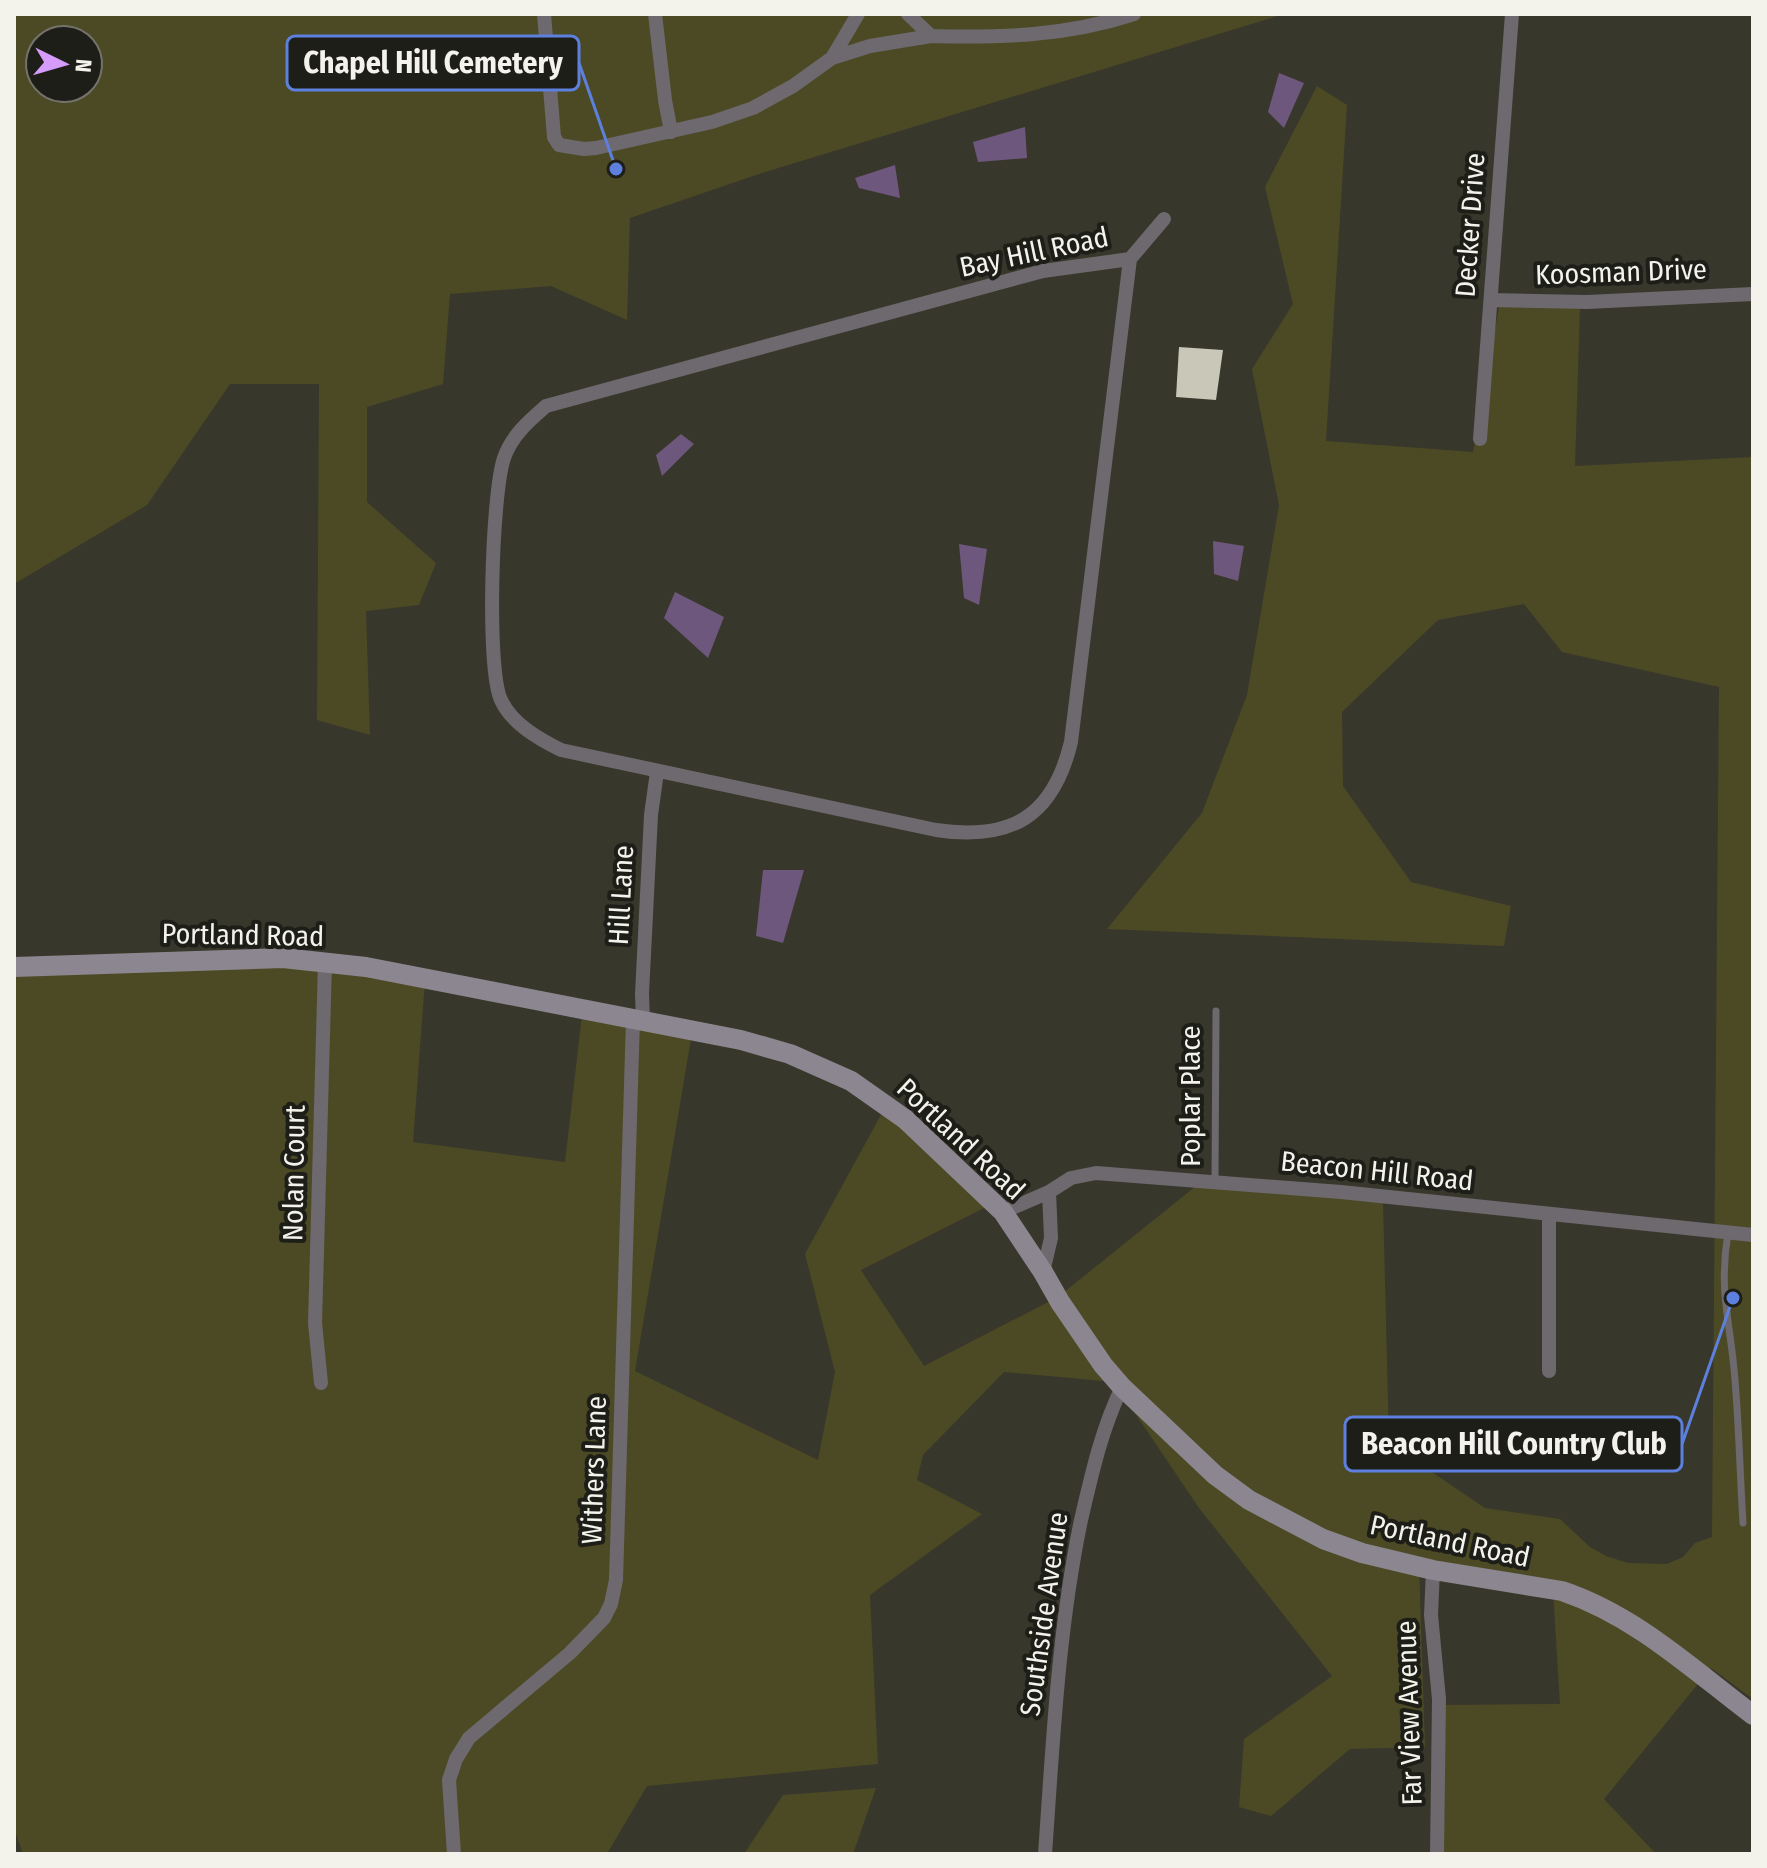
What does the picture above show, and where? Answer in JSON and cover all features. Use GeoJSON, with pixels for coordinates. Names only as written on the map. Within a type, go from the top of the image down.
{"type":"FeatureCollection","features":[{"type":"Feature","properties":{"kind":"street"},"geometry":{"type":"LineString","coordinates":[[544,14],[554,137],[559,145],[596,148],[712,122],[753,108],[793,86],[832,58],[870,46],[931,36],[995,38],[1050,33],[1088,27],[1134,14]]}},
{"type":"Feature","properties":{"kind":"street"},"geometry":{"type":"LineString","coordinates":[[655,14],[671,132]]}},
{"type":"Feature","properties":{"kind":"street"},"geometry":{"type":"LineString","coordinates":[[832,58],[858,14]]}},
{"type":"Feature","properties":{"kind":"street"},"geometry":{"type":"LineString","coordinates":[[908,14],[931,36]]}},
{"type":"Feature","properties":{"kind":"street","name":"Decker Drive"},"geometry":{"type":"LineString","coordinates":[[1480,439],[1512,14]]}},
{"type":"Feature","properties":{"kind":"street"},"geometry":{"type":"LineString","coordinates":[[1130,259],[1164,219]]}},
{"type":"Feature","properties":{"kind":"street","name":"Bay Hill Road"},"geometry":{"type":"LineString","coordinates":[[1130,259],[1071,742],[1056,787],[1044,802],[1009,826],[987,833],[961,833],[657,772],[561,750],[521,725],[501,701],[494,673],[492,639],[496,512],[505,455],[525,424],[546,406],[569,399],[1043,271],[1130,259]]}},
{"type":"Feature","properties":{"kind":"street","name":"Koosman Drive"},"geometry":{"type":"LineString","coordinates":[[1491,300],[1587,302],[1753,294]]}},
{"type":"Feature","properties":{"kind":"street","name":"Hill Lane"},"geometry":{"type":"LineString","coordinates":[[638,1020],[651,815],[657,772]]}},
{"type":"Feature","properties":{"kind":"street","name":"Portland Road"},"geometry":{"type":"LineString","coordinates":[[14,967],[259,957],[366,967],[741,1040],[778,1051],[851,1081],[905,1119],[1003,1212],[1103,1365],[1215,1475],[1275,1516],[1362,1553],[1433,1570],[1562,1591],[1612,1611],[1673,1652],[1753,1715]]}},
{"type":"Feature","properties":{"kind":"street","name":"Nolan Court"},"geometry":{"type":"LineString","coordinates":[[321,1383],[315,1323],[325,963]]}},
{"type":"Feature","properties":{"kind":"street","name":"Withers Lane"},"geometry":{"type":"LineString","coordinates":[[454,1854],[449,1780],[456,1759],[469,1738],[570,1653],[604,1618],[611,1604],[616,1580],[638,1020]]}},
{"type":"Feature","properties":{"kind":"street","name":"Beacon Hill Road"},"geometry":{"type":"LineString","coordinates":[[1003,1212],[1049,1192],[1071,1178],[1096,1173],[1753,1235]]}},
{"type":"Feature","properties":{"kind":"street"},"geometry":{"type":"LineString","coordinates":[[1043,1272],[1051,1238],[1049,1192]]}},
{"type":"Feature","properties":{"kind":"street"},"geometry":{"type":"LineString","coordinates":[[1549,1214],[1549,1371]]}},
{"type":"Feature","properties":{"kind":"street","name":"Southside Avenue"},"geometry":{"type":"LineString","coordinates":[[1045,1854],[1068,1583],[1097,1450],[1122,1387]]}},
{"type":"Feature","properties":{"kind":"street","name":"Far View Avenue"},"geometry":{"type":"LineString","coordinates":[[1433,1570],[1431,1615],[1439,1699],[1437,1854]]}},
{"type":"Feature","properties":{"kind":"lane","name":"Poplar Place"},"geometry":{"type":"LineString","coordinates":[[1215,1182],[1216,1011]]}},
{"type":"Feature","properties":{"kind":"lane"},"geometry":{"type":"LineString","coordinates":[[1728,1233],[1723,1286],[1735,1382],[1743,1523]]}},
{"type":"Feature","properties":{"kind":"shaded area"},"geometry":{"type":"Polygon","coordinates":[[[14,14],[1284,14],[762,173],[630,218],[627,320],[551,286],[450,294],[443,384],[367,407],[367,502],[436,563],[419,605],[366,611],[370,735],[317,720],[319,384],[230,384],[147,505],[14,584],[14,14]]]}},
{"type":"Feature","properties":{"kind":"shaded area"},"geometry":{"type":"Polygon","coordinates":[[[1279,73],[1304,83],[1284,128],[1268,112],[1279,73]]]}},
{"type":"Feature","properties":{"kind":"shaded area"},"geometry":{"type":"Polygon","coordinates":[[[1317,86],[1347,105],[1326,441],[1473,452],[1499,307],[1580,306],[1575,466],[1753,457],[1753,1699],[1711,1668],[1604,1799],[1656,1854],[1442,1854],[1445,1705],[1560,1704],[1553,1591],[1419,1565],[1425,1747],[1350,1749],[1271,1816],[1239,1807],[1244,1739],[1332,1676],[1199,1508],[1114,1382],[1004,1372],[923,1455],[917,1480],[982,1514],[870,1595],[878,1764],[647,1786],[609,1854],[23,1854],[14,1828],[14,971],[302,955],[425,981],[413,1142],[565,1162],[583,1006],[693,1027],[635,1371],[818,1460],[835,1372],[805,1254],[889,1100],[994,1203],[861,1270],[924,1366],[1058,1297],[1201,1182],[1383,1202],[1389,1443],[1485,1508],[1560,1519],[1590,1547],[1628,1563],[1667,1564],[1683,1557],[1695,1543],[1712,1537],[1719,687],[1562,652],[1524,604],[1438,620],[1342,712],[1343,786],[1411,882],[1511,906],[1504,946],[1107,929],[1202,813],[1247,695],[1279,505],[1252,369],[1293,304],[1265,187],[1317,86]]]}},
{"type":"Feature","properties":{"kind":"shaded area"},"geometry":{"type":"Polygon","coordinates":[[[1025,127],[1027,158],[978,162],[973,142],[1025,127]]]}},
{"type":"Feature","properties":{"kind":"shaded area"},"geometry":{"type":"Polygon","coordinates":[[[895,165],[900,198],[859,188],[855,178],[895,165]]]}},
{"type":"Feature","properties":{"kind":"shaded area"},"geometry":{"type":"Polygon","coordinates":[[[681,434],[694,444],[662,476],[656,455],[681,434]]]}},
{"type":"Feature","properties":{"kind":"shaded area"},"geometry":{"type":"Polygon","coordinates":[[[1213,541],[1244,546],[1238,581],[1214,574],[1213,541]]]}},
{"type":"Feature","properties":{"kind":"shaded area"},"geometry":{"type":"Polygon","coordinates":[[[959,544],[987,549],[979,605],[964,598],[959,544]]]}},
{"type":"Feature","properties":{"kind":"shaded area"},"geometry":{"type":"Polygon","coordinates":[[[675,592],[724,617],[708,658],[664,618],[675,592]]]}},
{"type":"Feature","properties":{"kind":"shaded area"},"geometry":{"type":"Polygon","coordinates":[[[763,870],[804,870],[783,943],[756,936],[763,870]]]}},
{"type":"Feature","properties":{"kind":"shaded area"},"geometry":{"type":"Polygon","coordinates":[[[876,1788],[853,1854],[744,1854],[783,1795],[876,1788]]]}},
{"type":"Feature","properties":{"kind":"building"},"geometry":{"type":"Polygon","coordinates":[[[1179,347],[1223,350],[1216,400],[1176,397],[1179,347]]]}},
{"type":"Feature","properties":{"kind":"place","name":"Chapel Hill Cemetery"},"geometry":{"type":"Point","coordinates":[616,169]}},
{"type":"Feature","properties":{"kind":"place","name":"Beacon Hill Country Club"},"geometry":{"type":"Point","coordinates":[1733,1298]}}]}
